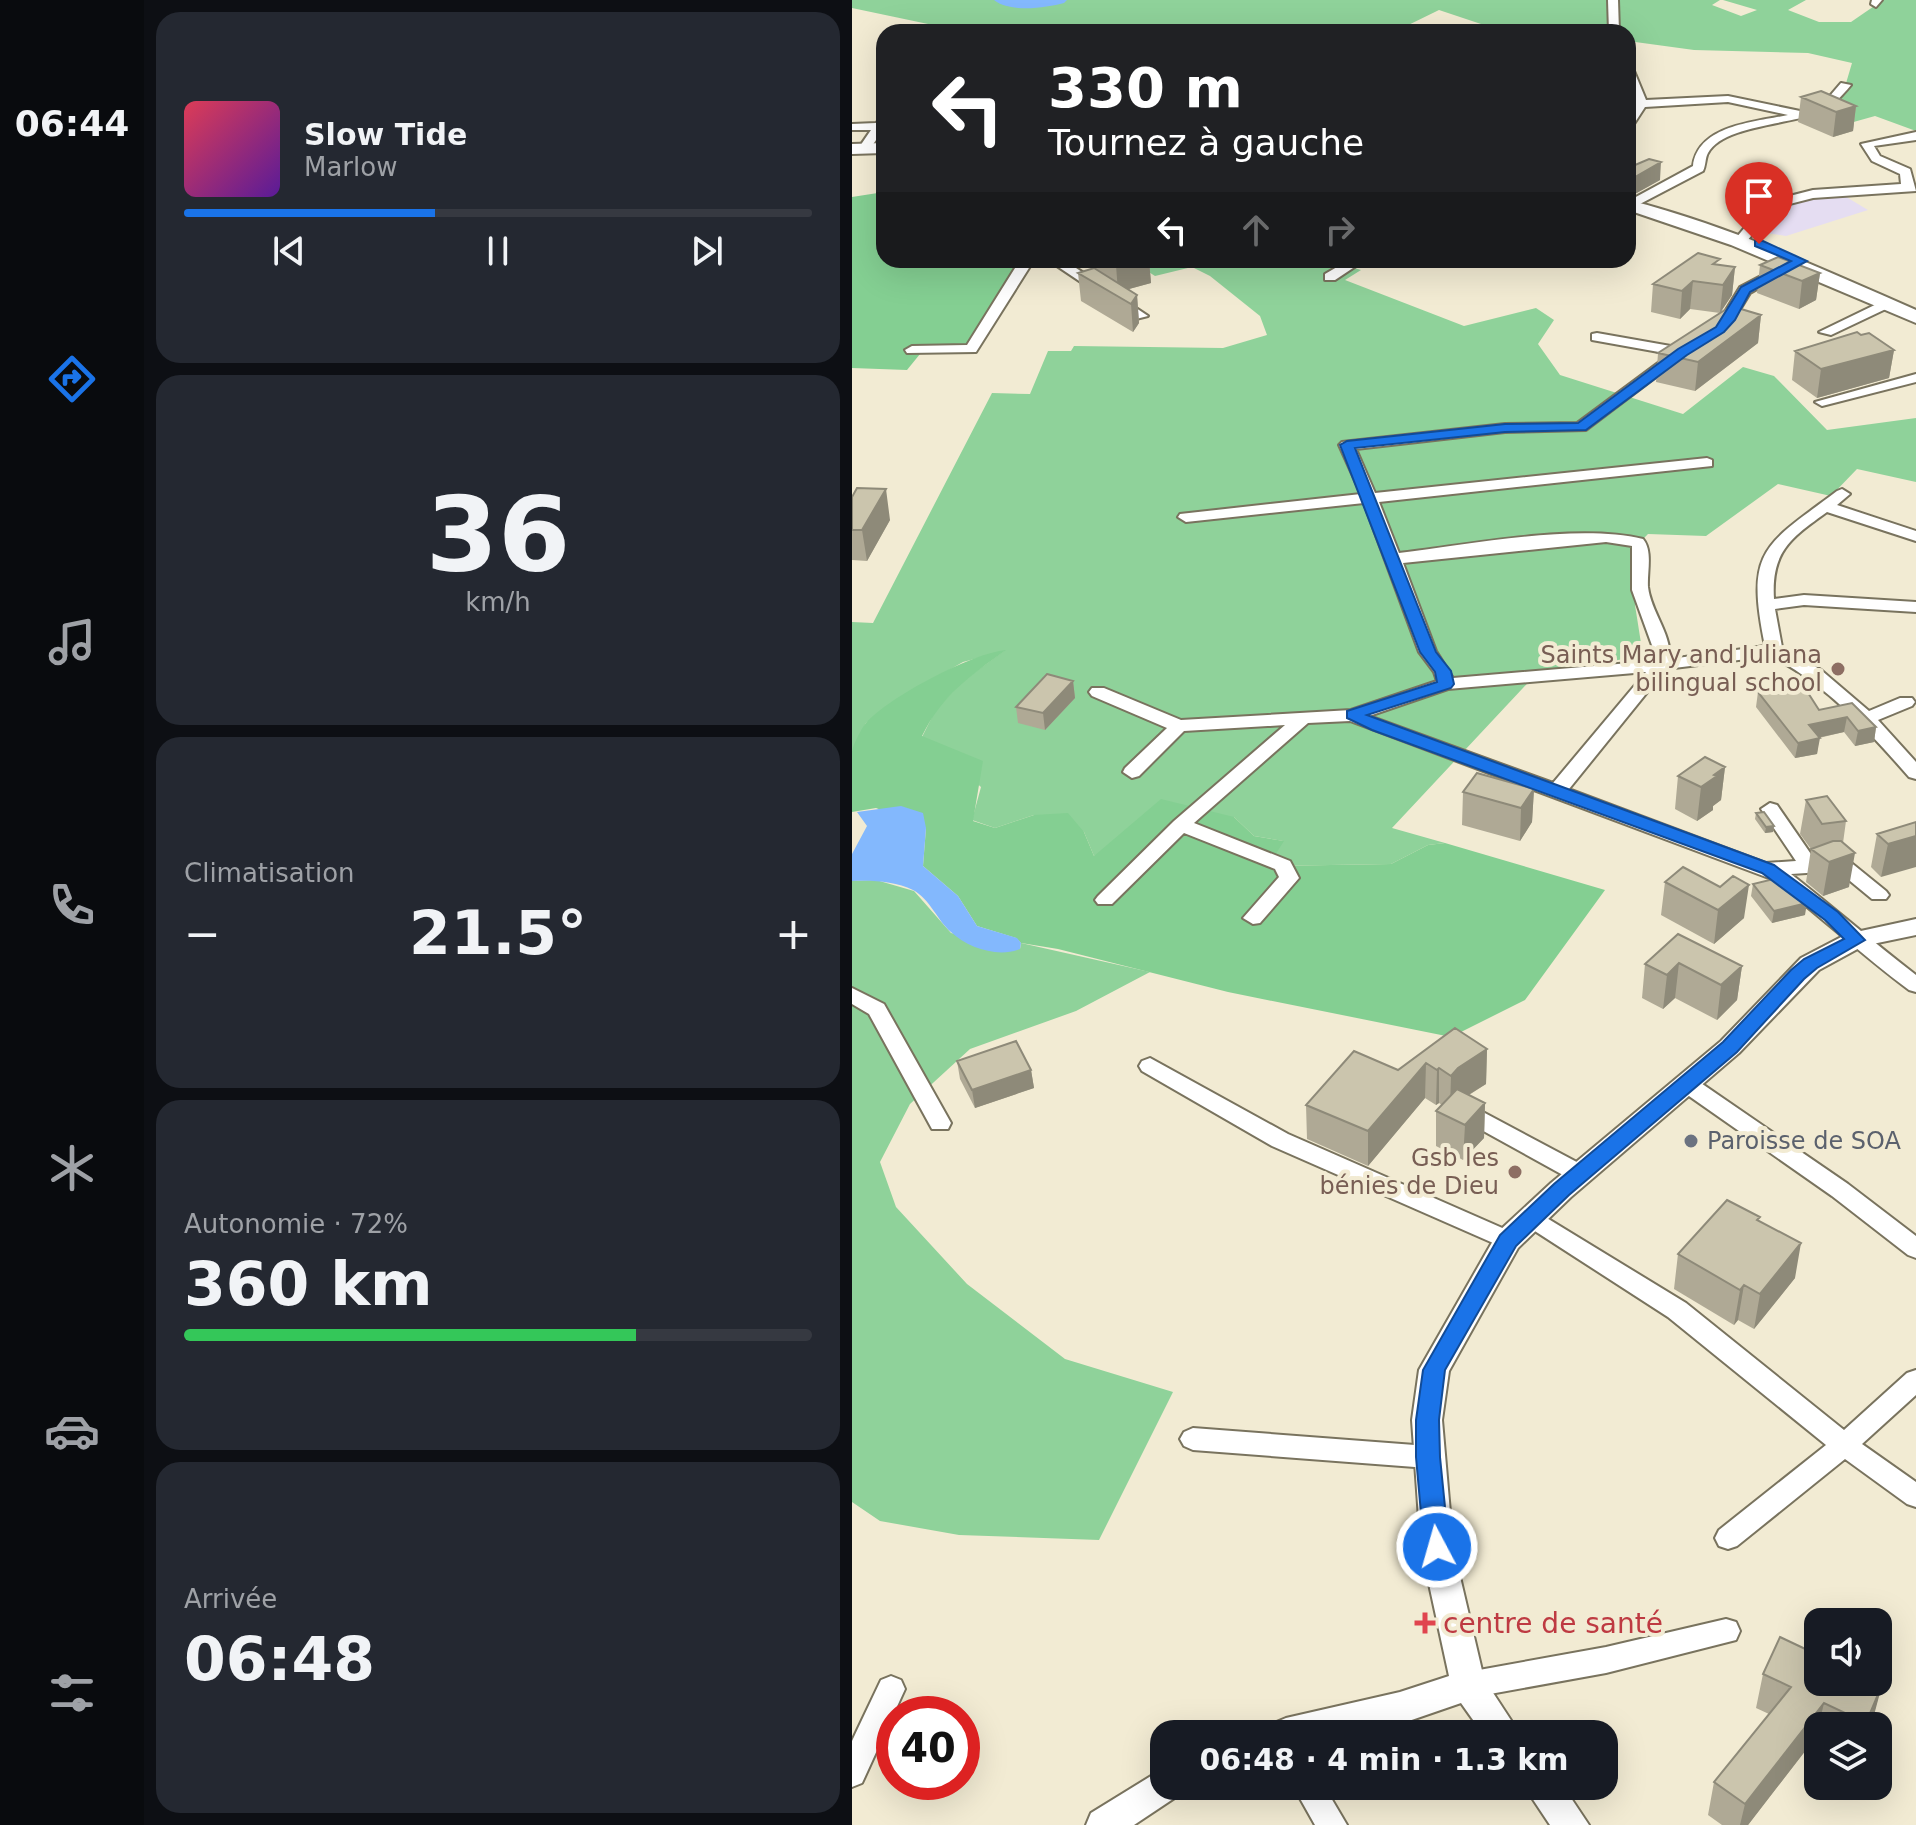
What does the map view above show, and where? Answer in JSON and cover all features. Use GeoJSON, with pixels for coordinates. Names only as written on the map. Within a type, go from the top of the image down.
{"type":"FeatureCollection","features":[{"type":"Feature","properties":{"kind":"main road"},"geometry":{"type":"LineString","coordinates":[[856,150],[876,151]]}},
{"type":"Feature","properties":{"kind":"main road"},"geometry":{"type":"LineString","coordinates":[[1636,204],[1742,238],[1916,317]]}},
{"type":"Feature","properties":{"kind":"main road"},"geometry":{"type":"LineString","coordinates":[[1636,204],[1916,310]]}},
{"type":"Feature","properties":{"kind":"street"},"geometry":{"type":"LineString","coordinates":[[1613,0],[1614,24]]}},
{"type":"Feature","properties":{"kind":"street"},"geometry":{"type":"LineString","coordinates":[[1636,200],[1699,168],[1701,152],[1717,139],[1819,110],[1833,101],[1845,85]]}},
{"type":"Feature","properties":{"kind":"street"},"geometry":{"type":"LineString","coordinates":[[1636,86],[1641,104],[1636,112]]}},
{"type":"Feature","properties":{"kind":"street"},"geometry":{"type":"LineString","coordinates":[[1641,104],[1728,99],[1801,115]]}},
{"type":"Feature","properties":{"kind":"street"},"geometry":{"type":"LineString","coordinates":[[852,127],[876,124]]}},
{"type":"Feature","properties":{"kind":"street"},"geometry":{"type":"LineString","coordinates":[[856,150],[876,128]]}},
{"type":"Feature","properties":{"kind":"street"},"geometry":{"type":"LineString","coordinates":[[1742,238],[1770,205],[1813,194],[1912,187],[1906,172],[1876,158],[1867,144],[1916,136]]}},
{"type":"Feature","properties":{"kind":"street"},"geometry":{"type":"LineString","coordinates":[[1711,336],[1729,320],[1745,290],[1797,263]]}},
{"type":"Feature","properties":{"kind":"street"},"geometry":{"type":"LineString","coordinates":[[912,350],[971,349],[1022,268]]}},
{"type":"Feature","properties":{"kind":"street"},"geometry":{"type":"LineString","coordinates":[[1067,268],[1141,316]]}},
{"type":"Feature","properties":{"kind":"street"},"geometry":{"type":"LineString","coordinates":[[1330,277],[1345,268]]}},
{"type":"Feature","properties":{"kind":"street"},"geometry":{"type":"LineString","coordinates":[[1826,332],[1885,304]]}},
{"type":"Feature","properties":{"kind":"street"},"geometry":{"type":"LineString","coordinates":[[1446,684],[1443,671],[1428,652],[1347,445],[1505,428],[1581,427],[1687,349],[1597,337]]}},
{"type":"Feature","properties":{"kind":"street"},"geometry":{"type":"LineString","coordinates":[[1822,402],[1916,378]]}},
{"type":"Feature","properties":{"kind":"street"},"geometry":{"type":"LineString","coordinates":[[1186,517],[1707,463]]}},
{"type":"Feature","properties":{"kind":"street"},"geometry":{"type":"LineString","coordinates":[[1774,650],[1765,605],[1766,580],[1775,547],[1842,494]]}},
{"type":"Feature","properties":{"kind":"street"},"geometry":{"type":"LineString","coordinates":[[1826,507],[1916,536]]}},
{"type":"Feature","properties":{"kind":"street"},"geometry":{"type":"LineString","coordinates":[[1393,559],[1567,539],[1606,537],[1640,545],[1640,590],[1662,648],[1661,665],[1557,791]]}},
{"type":"Feature","properties":{"kind":"street"},"geometry":{"type":"LineString","coordinates":[[1765,605],[1804,600],[1916,607]]}},
{"type":"Feature","properties":{"kind":"street"},"geometry":{"type":"LineString","coordinates":[[1098,692],[1179,726],[1302,719],[1353,715],[1446,684],[1661,665],[1774,650],[1796,660],[1868,718],[1916,772]]}},
{"type":"Feature","properties":{"kind":"street"},"geometry":{"type":"LineString","coordinates":[[1868,718],[1913,704]]}},
{"type":"Feature","properties":{"kind":"street"},"geometry":{"type":"LineString","coordinates":[[1353,715],[1378,727],[1768,869],[1832,916],[1856,940],[1916,985]]}},
{"type":"Feature","properties":{"kind":"street"},"geometry":{"type":"LineString","coordinates":[[1105,900],[1181,825],[1302,719]]}},
{"type":"Feature","properties":{"kind":"street"},"geometry":{"type":"LineString","coordinates":[[1132,772],[1179,726]]}},
{"type":"Feature","properties":{"kind":"street"},"geometry":{"type":"LineString","coordinates":[[1770,809],[1809,866]]}},
{"type":"Feature","properties":{"kind":"street"},"geometry":{"type":"LineString","coordinates":[[1181,825],[1283,865],[1289,878],[1253,918]]}},
{"type":"Feature","properties":{"kind":"street"},"geometry":{"type":"LineString","coordinates":[[1768,869],[1842,865],[1879,895]]}},
{"type":"Feature","properties":{"kind":"street"},"geometry":{"type":"LineString","coordinates":[[1493,1720],[1468,1685],[1437,1547],[1427,1420],[1434,1370],[1508,1240],[1580,1174],[1730,1047],[1797,974],[1856,940],[1916,927]]}},
{"type":"Feature","properties":{"kind":"street"},"geometry":{"type":"LineString","coordinates":[[852,995],[877,1009],[940,1123]]}},
{"type":"Feature","properties":{"kind":"street"},"geometry":{"type":"LineString","coordinates":[[1150,1066],[1280,1140],[1508,1240]]}},
{"type":"Feature","properties":{"kind":"street"},"geometry":{"type":"LineString","coordinates":[[1687,1084],[1840,1190],[1916,1249]]}},
{"type":"Feature","properties":{"kind":"street"},"geometry":{"type":"LineString","coordinates":[[1466,1111],[1580,1174]]}},
{"type":"Feature","properties":{"kind":"street"},"geometry":{"type":"LineString","coordinates":[[1532,1218],[1677,1310],[1844,1445],[1916,1496]]}},
{"type":"Feature","properties":{"kind":"street"},"geometry":{"type":"LineString","coordinates":[[1728,1538],[1844,1445],[1916,1380]]}},
{"type":"Feature","properties":{"kind":"street"},"geometry":{"type":"LineString","coordinates":[[1193,1439],[1428,1457]]}},
{"type":"Feature","properties":{"kind":"street"},"geometry":{"type":"LineString","coordinates":[[1347,1720],[1400,1708],[1468,1685],[1606,1660],[1726,1631]]}},
{"type":"Feature","properties":{"kind":"street"},"geometry":{"type":"LineString","coordinates":[[852,1773],[891,1689]]}},
{"type":"Feature","properties":{"kind":"street"},"geometry":{"type":"LineString","coordinates":[[1104,1825],[1150,1794]]}},
{"type":"Feature","properties":{"kind":"street"},"geometry":{"type":"LineString","coordinates":[[1317,1800],[1332,1825]]}},
{"type":"Feature","properties":{"kind":"street"},"geometry":{"type":"LineString","coordinates":[[1552,1800],[1571,1825]]}},
{"type":"Feature","properties":{"kind":"shaded area"},"geometry":{"type":"Polygon","coordinates":[[[1838,192],[1868,210],[1786,236],[1766,233],[1738,218],[1799,197],[1838,192]]]}},
{"type":"Feature","properties":{"kind":"green space"},"geometry":{"type":"Polygon","coordinates":[[[852,0],[1720,0],[1712,5],[1741,16],[1757,10],[1723,0],[1806,0],[1788,10],[1819,22],[1851,22],[1883,0],[1916,0],[1916,131],[1875,116],[1850,123],[1811,110],[1844,90],[1852,63],[1808,53],[1694,50],[1636,42],[1636,24],[1481,24],[1439,10],[1410,24],[928,24],[852,8],[852,0]]]}},
{"type":"Feature","properties":{"kind":"green space"},"geometry":{"type":"Polygon","coordinates":[[[876,193],[876,268],[1022,268],[971,349],[914,351],[920,354],[907,370],[852,368],[852,197],[876,193]]]}},
{"type":"Feature","properties":{"kind":"green space"},"geometry":{"type":"Polygon","coordinates":[[[1142,268],[1188,268],[1155,276],[1142,268]]]}},
{"type":"Feature","properties":{"kind":"green space"},"geometry":{"type":"Polygon","coordinates":[[[1194,268],[1354,268],[1361,270],[1345,280],[1464,326],[1536,308],[1554,320],[1538,344],[1560,375],[1683,414],[1743,367],[1774,376],[1827,430],[1916,418],[1916,482],[1857,469],[1831,496],[1778,484],[1706,536],[1648,534],[1633,549],[1635,605],[1643,656],[1537,673],[1392,828],[1445,843],[1428,845],[1391,864],[1266,866],[1283,841],[1254,836],[1234,817],[1094,856],[1084,832],[1034,815],[995,828],[972,820],[981,787],[922,737],[936,709],[963,681],[1004,651],[963,662],[907,694],[866,723],[852,752],[852,622],[873,623],[992,393],[1030,394],[1048,351],[1071,351],[1074,346],[1223,348],[1267,335],[1260,316],[1210,276],[1194,268]]]}},
{"type":"Feature","properties":{"kind":"green space"},"geometry":{"type":"Polygon","coordinates":[[[1006,650],[948,697],[922,736],[983,761],[973,821],[995,828],[1034,815],[1068,813],[1084,832],[1094,856],[1161,799],[1234,817],[1254,836],[1284,841],[1268,866],[1391,864],[1428,845],[1445,843],[1605,890],[1525,1000],[1451,1037],[1228,992],[1058,949],[1021,943],[1016,938],[977,926],[958,896],[923,866],[926,828],[876,808],[852,812],[852,751],[866,723],[911,689],[973,659],[1006,650]]]}},
{"type":"Feature","properties":{"kind":"green space"},"geometry":{"type":"Polygon","coordinates":[[[876,880],[914,891],[951,933],[1020,949],[1021,943],[1150,972],[1076,1011],[970,1049],[910,1104],[880,1162],[896,1207],[967,1284],[1065,1359],[1173,1392],[1099,1540],[959,1535],[880,1521],[852,1502],[852,881],[876,880]]]}},
{"type":"Feature","properties":{"kind":"water"},"geometry":{"type":"Polygon","coordinates":[[[901,806],[923,813],[926,828],[923,866],[958,896],[977,926],[1017,938],[1021,943],[1020,949],[993,952],[975,947],[951,932],[913,890],[883,882],[852,881],[852,854],[867,826],[857,812],[901,806]]]}},
{"type":"Feature","properties":{"kind":"building"},"geometry":{"type":"Polygon","coordinates":[[[1821,91],[1856,106],[1836,112],[1801,97],[1821,91]]]}},
{"type":"Feature","properties":{"kind":"building"},"geometry":{"type":"Polygon","coordinates":[[[1649,159],[1661,162],[1636,176],[1636,165],[1649,159]]]}},
{"type":"Feature","properties":{"kind":"building"},"geometry":{"type":"Polygon","coordinates":[[[1698,253],[1720,259],[1713,264],[1735,267],[1723,285],[1693,281],[1682,291],[1653,284],[1698,253]]]}},
{"type":"Feature","properties":{"kind":"building"},"geometry":{"type":"Polygon","coordinates":[[[1778,257],[1820,273],[1802,281],[1760,265],[1778,257]]]}},
{"type":"Feature","properties":{"kind":"building"},"geometry":{"type":"Polygon","coordinates":[[[1094,268],[1137,295],[1131,304],[1078,273],[1094,268]]]}},
{"type":"Feature","properties":{"kind":"building"},"geometry":{"type":"Polygon","coordinates":[[[1731,306],[1761,315],[1698,362],[1658,353],[1731,306]]]}},
{"type":"Feature","properties":{"kind":"building"},"geometry":{"type":"Polygon","coordinates":[[[1857,332],[1861,335],[1869,333],[1894,350],[1821,369],[1795,351],[1857,332]]]}},
{"type":"Feature","properties":{"kind":"building"},"geometry":{"type":"Polygon","coordinates":[[[857,488],[886,489],[862,530],[852,530],[852,497],[857,488]]]}},
{"type":"Feature","properties":{"kind":"building"},"geometry":{"type":"Polygon","coordinates":[[[1047,674],[1073,681],[1043,713],[1016,707],[1047,674]]]}},
{"type":"Feature","properties":{"kind":"building"},"geometry":{"type":"Polygon","coordinates":[[[1803,685],[1819,710],[1852,703],[1876,727],[1858,731],[1847,717],[1809,725],[1820,738],[1798,743],[1758,692],[1803,685]]]}},
{"type":"Feature","properties":{"kind":"building"},"geometry":{"type":"Polygon","coordinates":[[[1705,757],[1725,767],[1714,775],[1717,776],[1701,787],[1678,776],[1705,757]]]}},
{"type":"Feature","properties":{"kind":"building"},"geometry":{"type":"Polygon","coordinates":[[[1477,773],[1534,789],[1521,808],[1463,792],[1477,773]]]}},
{"type":"Feature","properties":{"kind":"building"},"geometry":{"type":"Polygon","coordinates":[[[1827,796],[1846,821],[1822,824],[1806,800],[1827,796]]]}},
{"type":"Feature","properties":{"kind":"building"},"geometry":{"type":"Polygon","coordinates":[[[1764,812],[1774,826],[1766,827],[1756,813],[1764,812]]]}},
{"type":"Feature","properties":{"kind":"building"},"geometry":{"type":"Polygon","coordinates":[[[1916,822],[1916,836],[1888,844],[1877,834],[1916,822]]]}},
{"type":"Feature","properties":{"kind":"building"},"geometry":{"type":"Polygon","coordinates":[[[1841,841],[1855,853],[1829,862],[1811,849],[1841,841]]]}},
{"type":"Feature","properties":{"kind":"building"},"geometry":{"type":"Polygon","coordinates":[[[1683,867],[1720,887],[1733,876],[1749,885],[1718,910],[1665,882],[1683,867]]]}},
{"type":"Feature","properties":{"kind":"building"},"geometry":{"type":"Polygon","coordinates":[[[1782,877],[1801,893],[1807,903],[1774,911],[1753,884],[1782,877]]]}},
{"type":"Feature","properties":{"kind":"building"},"geometry":{"type":"Polygon","coordinates":[[[1678,934],[1742,966],[1721,985],[1679,963],[1667,975],[1645,964],[1678,934]]]}},
{"type":"Feature","properties":{"kind":"building"},"geometry":{"type":"Polygon","coordinates":[[[1455,1028],[1487,1049],[1451,1076],[1426,1063],[1368,1131],[1306,1105],[1354,1051],[1398,1070],[1455,1028]]]}},
{"type":"Feature","properties":{"kind":"building"},"geometry":{"type":"Polygon","coordinates":[[[1016,1041],[1031,1070],[972,1090],[957,1061],[1016,1041]]]}},
{"type":"Feature","properties":{"kind":"building"},"geometry":{"type":"Polygon","coordinates":[[[1457,1089],[1485,1103],[1465,1125],[1436,1111],[1457,1089]]]}},
{"type":"Feature","properties":{"kind":"building"},"geometry":{"type":"Polygon","coordinates":[[[1727,1200],[1801,1243],[1760,1294],[1744,1285],[1740,1290],[1678,1254],[1727,1200]]]}},
{"type":"Feature","properties":{"kind":"building"},"geometry":{"type":"Polygon","coordinates":[[[1780,1637],[1804,1648],[1804,1696],[1877,1696],[1871,1712],[1843,1712],[1824,1703],[1817,1712],[1804,1712],[1804,1729],[1745,1804],[1714,1782],[1791,1687],[1763,1674],[1780,1637]]]}},
{"type":"Feature","properties":{"kind":"waterway"},"geometry":{"type":"LineString","coordinates":[[1002,0],[1034,4],[1059,0]]}},
{"type":"Feature","properties":{"kind":"place","name":"Saints Mary and Juliana bilingual school"},"geometry":{"type":"Point","coordinates":[1838,669]}},
{"type":"Feature","properties":{"kind":"place","name":"Paroisse de SOA"},"geometry":{"type":"Point","coordinates":[1691,1141]}},
{"type":"Feature","properties":{"kind":"place","name":"Gsb les bénies de Dieu"},"geometry":{"type":"Point","coordinates":[1515,1172]}},
{"type":"Feature","properties":{"kind":"place","name":"centre de santé"},"geometry":{"type":"Point","coordinates":[1425,1623]}},
{"type":"Feature","properties":{"kind":"route"},"geometry":{"type":"LineString","coordinates":[[1437,1547],[1427,1420],[1434,1370],[1508,1240],[1561,1190],[1730,1047],[1797,974],[1856,940],[1832,916],[1768,869],[1378,727],[1353,715],[1446,684],[1443,671],[1428,652],[1347,445],[1505,428],[1581,427],[1682,352],[1720,330],[1745,290],[1801,261],[1759,244]]}}]}
